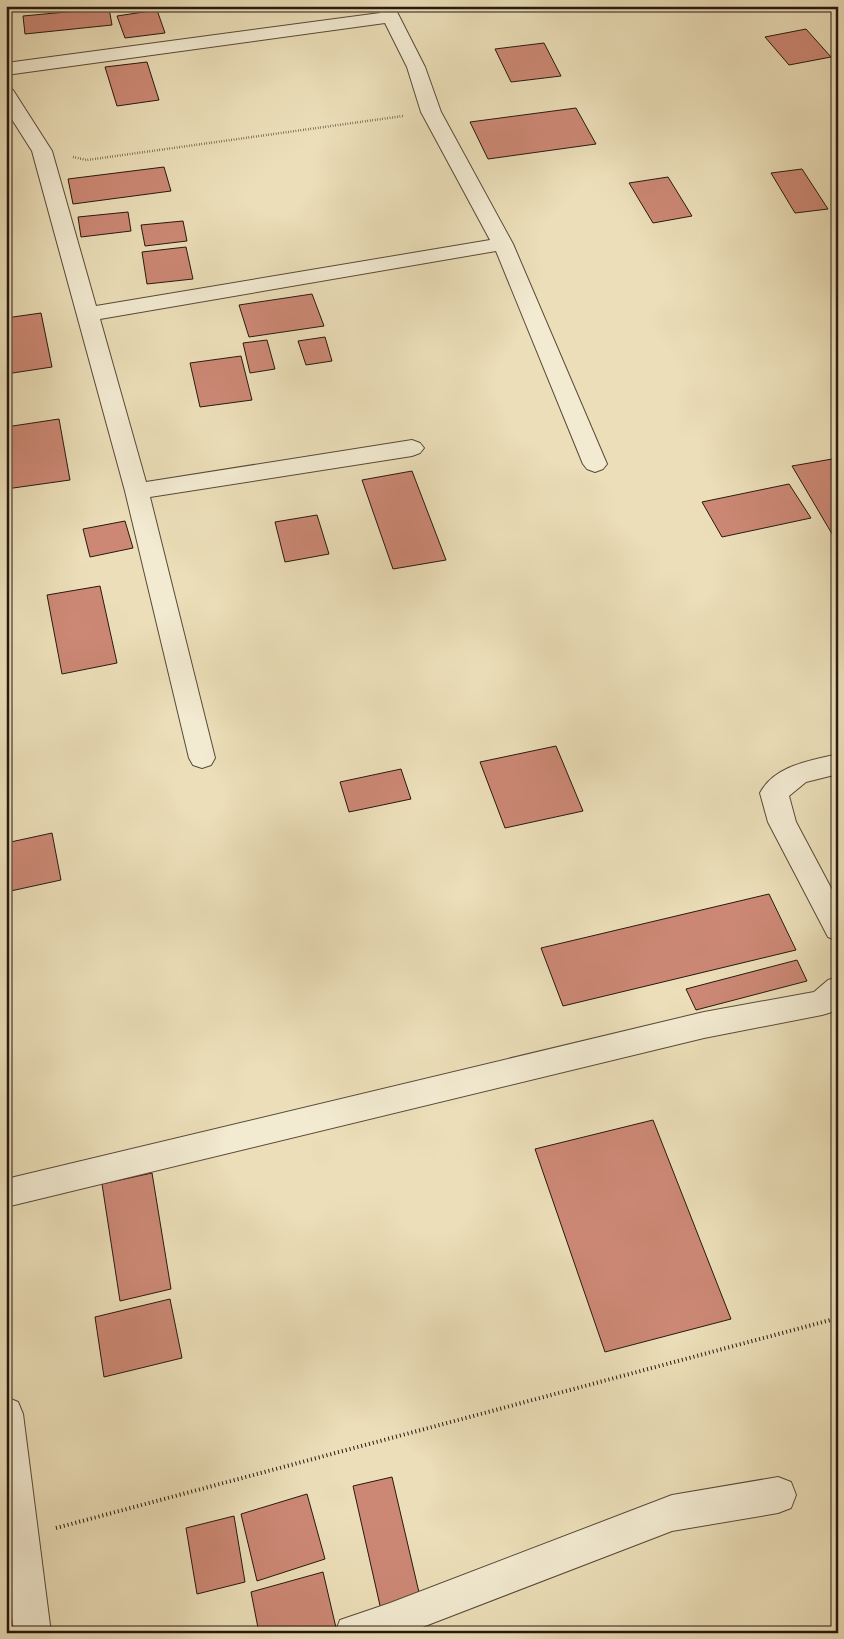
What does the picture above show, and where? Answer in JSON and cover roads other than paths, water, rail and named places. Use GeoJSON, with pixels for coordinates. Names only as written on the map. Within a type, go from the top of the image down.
{"type":"FeatureCollection","features":[{"type":"Feature","properties":{"kind":"street"},"geometry":{"type":"LineString","coordinates":[[6,69],[388,12],[416,67],[431,112],[503,244],[595,464]]}},
{"type":"Feature","properties":{"kind":"street"},"geometry":{"type":"LineString","coordinates":[[6,94],[42,151],[137,491],[202,758]]}},
{"type":"Feature","properties":{"kind":"street"},"geometry":{"type":"LineString","coordinates":[[88,314],[503,244]]}},
{"type":"Feature","properties":{"kind":"street"},"geometry":{"type":"LineString","coordinates":[[137,491],[412,448]]}},
{"type":"Feature","properties":{"kind":"street"},"geometry":{"type":"LineString","coordinates":[[838,764],[798,774],[774,793],[782,822],[838,929]]}},
{"type":"Feature","properties":{"kind":"street"},"geometry":{"type":"LineString","coordinates":[[6,1193],[704,1026],[822,1003],[838,989]]}},
{"type":"Feature","properties":{"kind":"street"},"geometry":{"type":"LineString","coordinates":[[6,1414],[23,1537],[23,1614]]}},
{"type":"Feature","properties":{"kind":"street"},"geometry":{"type":"LineString","coordinates":[[353,1633],[390,1621],[672,1513],[778,1495]]}}]}
